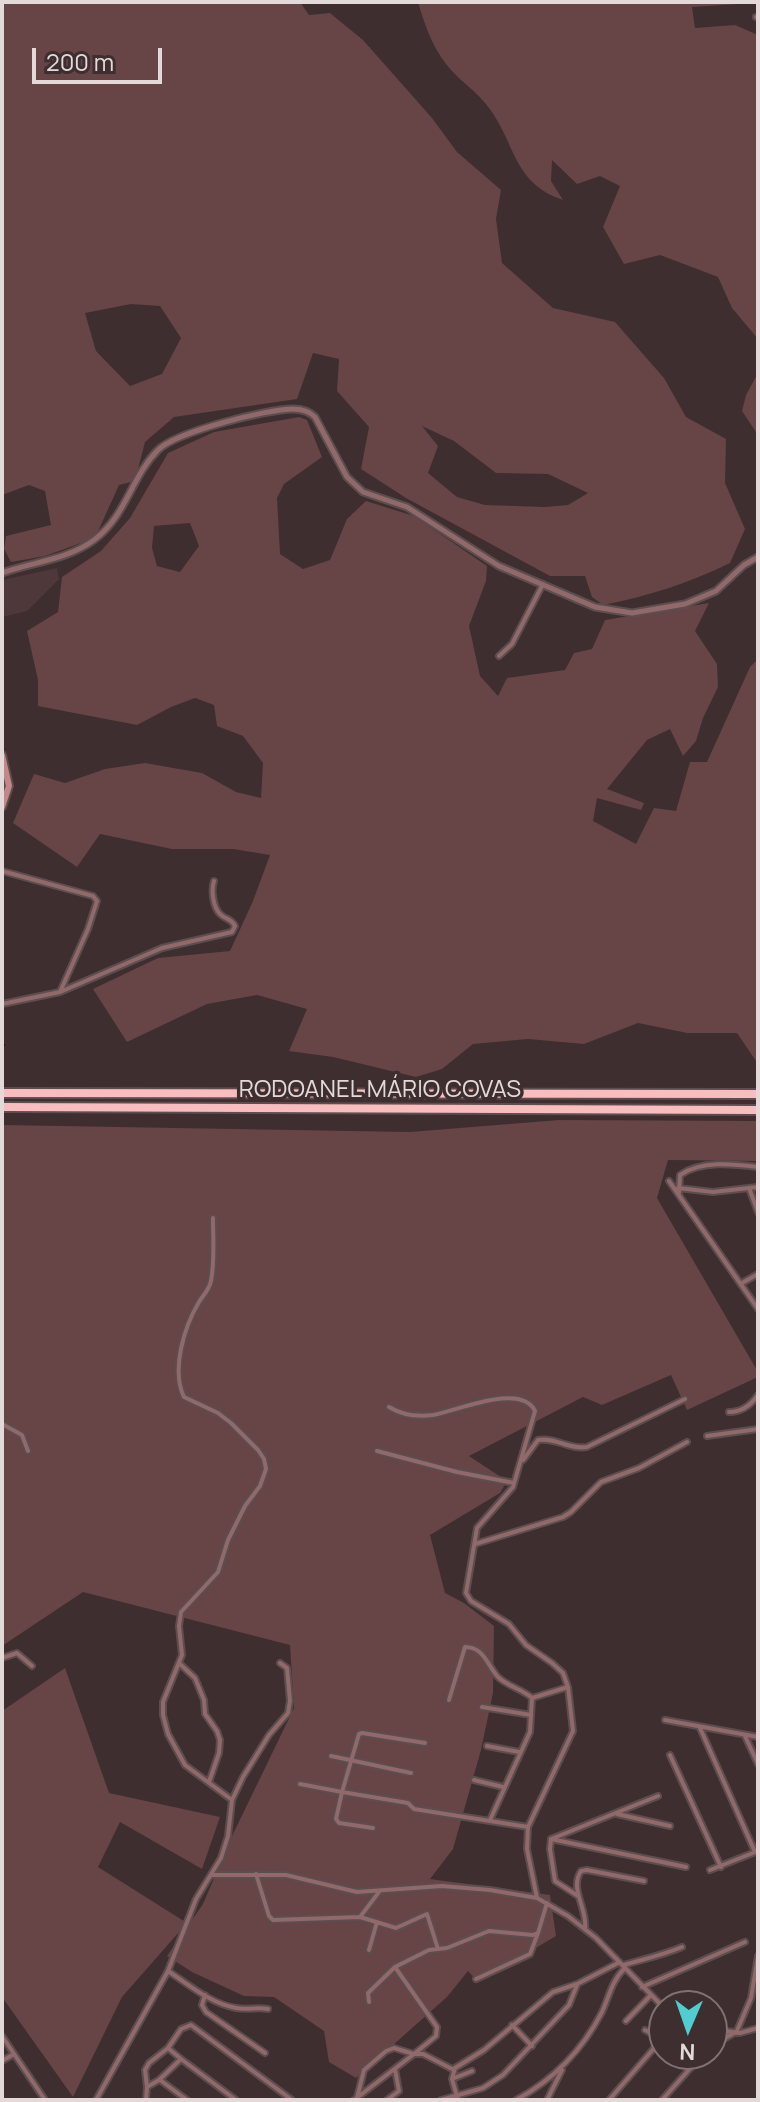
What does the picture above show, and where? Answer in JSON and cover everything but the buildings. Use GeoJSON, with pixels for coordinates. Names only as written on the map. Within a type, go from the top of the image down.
{"type":"FeatureCollection","features":[{"type":"Feature","properties":{"kind":"highway","name":"RODOANEL MÁRIO COVAS"},"geometry":{"type":"LineString","coordinates":[[2,1093],[758,1094]]}},
{"type":"Feature","properties":{"kind":"highway","name":"RODOANEL MÁRIO COVAS"},"geometry":{"type":"LineString","coordinates":[[2,1107],[758,1110]]}},
{"type":"Feature","properties":{"kind":"main road"},"geometry":{"type":"LineString","coordinates":[[2,755],[9,786],[2,807]]}},
{"type":"Feature","properties":{"kind":"street"},"geometry":{"type":"LineString","coordinates":[[2,573],[64,555],[95,539],[115,521],[150,461],[168,443],[235,421],[295,409],[307,411],[315,417],[347,477],[363,492],[409,508],[488,560],[595,607],[627,613],[681,605],[713,593],[744,565],[758,557]]}},
{"type":"Feature","properties":{"kind":"street"},"geometry":{"type":"LineString","coordinates":[[499,656],[512,644],[543,584]]}},
{"type":"Feature","properties":{"kind":"street"},"geometry":{"type":"LineString","coordinates":[[2,871],[96,897],[96,908],[60,992]]}},
{"type":"Feature","properties":{"kind":"street"},"geometry":{"type":"LineString","coordinates":[[2,1004],[60,992],[162,948],[232,932],[235,926],[233,921],[218,911],[212,890],[214,881]]}},
{"type":"Feature","properties":{"kind":"street"},"geometry":{"type":"LineString","coordinates":[[679,1196],[680,1175],[691,1169],[729,1164],[758,1167]]}},
{"type":"Feature","properties":{"kind":"street"},"geometry":{"type":"LineString","coordinates":[[669,1181],[758,1309]]}},
{"type":"Feature","properties":{"kind":"street"},"geometry":{"type":"LineString","coordinates":[[678,1188],[713,1192],[758,1187]]}},
{"type":"Feature","properties":{"kind":"street"},"geometry":{"type":"LineString","coordinates":[[749,1188],[758,1212]]}},
{"type":"Feature","properties":{"kind":"street"},"geometry":{"type":"LineString","coordinates":[[213,1218],[211,1282],[184,1339],[180,1360],[181,1391],[184,1397],[218,1413],[246,1436],[264,1459],[266,1469],[260,1486],[245,1506],[228,1540],[218,1572],[181,1612],[180,1664],[166,1691],[163,1715],[168,1734],[185,1765],[232,1800]]}},
{"type":"Feature","properties":{"kind":"street"},"geometry":{"type":"LineString","coordinates":[[742,1283],[758,1274]]}},
{"type":"Feature","properties":{"kind":"street"},"geometry":{"type":"LineString","coordinates":[[729,1412],[737,1412],[751,1405],[758,1395]]}},
{"type":"Feature","properties":{"kind":"street"},"geometry":{"type":"LineString","coordinates":[[389,1407],[405,1414],[430,1416],[503,1399],[521,1399],[534,1406],[514,1483],[480,1522],[466,1593],[471,1601],[509,1624],[526,1645],[563,1673],[568,1687],[573,1731],[528,1827],[527,1849],[537,1898]]}},
{"type":"Feature","properties":{"kind":"street"},"geometry":{"type":"LineString","coordinates":[[521,1462],[538,1440],[559,1441],[580,1449],[685,1399]]}},
{"type":"Feature","properties":{"kind":"street"},"geometry":{"type":"LineString","coordinates":[[2,1424],[22,1435],[28,1451]]}},
{"type":"Feature","properties":{"kind":"street"},"geometry":{"type":"LineString","coordinates":[[707,1436],[758,1429]]}},
{"type":"Feature","properties":{"kind":"street"},"geometry":{"type":"LineString","coordinates":[[475,1544],[563,1517],[601,1482],[639,1468],[687,1442]]}},
{"type":"Feature","properties":{"kind":"street"},"geometry":{"type":"LineString","coordinates":[[377,1451],[514,1483]]}},
{"type":"Feature","properties":{"kind":"street"},"geometry":{"type":"LineString","coordinates":[[449,1700],[465,1647],[481,1652],[499,1678],[532,1698],[568,1687]]}},
{"type":"Feature","properties":{"kind":"street"},"geometry":{"type":"LineString","coordinates":[[2,1658],[17,1653],[32,1666]]}},
{"type":"Feature","properties":{"kind":"street"},"geometry":{"type":"LineString","coordinates":[[96,2100],[168,1971],[196,1899],[225,1848],[232,1800],[261,1748],[288,1713],[287,1668],[280,1663]]}},
{"type":"Feature","properties":{"kind":"street"},"geometry":{"type":"LineString","coordinates":[[180,1664],[195,1678],[204,1700],[205,1714],[220,1740],[209,1783]]}},
{"type":"Feature","properties":{"kind":"street"},"geometry":{"type":"LineString","coordinates":[[490,1820],[530,1732],[532,1698]]}},
{"type":"Feature","properties":{"kind":"street"},"geometry":{"type":"LineString","coordinates":[[482,1707],[531,1715]]}},
{"type":"Feature","properties":{"kind":"street"},"geometry":{"type":"LineString","coordinates":[[665,1720],[758,1737]]}},
{"type":"Feature","properties":{"kind":"street"},"geometry":{"type":"LineString","coordinates":[[700,1728],[756,1852],[710,1870]]}},
{"type":"Feature","properties":{"kind":"street"},"geometry":{"type":"LineString","coordinates":[[373,1828],[339,1823],[336,1819],[359,1734],[425,1743]]}},
{"type":"Feature","properties":{"kind":"street"},"geometry":{"type":"LineString","coordinates":[[745,1736],[758,1764]]}},
{"type":"Feature","properties":{"kind":"street"},"geometry":{"type":"LineString","coordinates":[[487,1746],[519,1752]]}},
{"type":"Feature","properties":{"kind":"street"},"geometry":{"type":"LineString","coordinates":[[670,1755],[721,1867]]}},
{"type":"Feature","properties":{"kind":"street"},"geometry":{"type":"LineString","coordinates":[[331,1756],[411,1773]]}},
{"type":"Feature","properties":{"kind":"street"},"geometry":{"type":"LineString","coordinates":[[474,1780],[503,1787]]}},
{"type":"Feature","properties":{"kind":"street"},"geometry":{"type":"LineString","coordinates":[[300,1784],[408,1803],[414,1809],[528,1827]]}},
{"type":"Feature","properties":{"kind":"street"},"geometry":{"type":"LineString","coordinates":[[551,1839],[658,1796]]}},
{"type":"Feature","properties":{"kind":"street"},"geometry":{"type":"LineString","coordinates":[[614,1813],[670,1826]]}},
{"type":"Feature","properties":{"kind":"street"},"geometry":{"type":"LineString","coordinates":[[551,1839],[686,1867]]}},
{"type":"Feature","properties":{"kind":"street"},"geometry":{"type":"LineString","coordinates":[[551,1839],[555,1881],[579,1896]]}},
{"type":"Feature","properties":{"kind":"street"},"geometry":{"type":"LineString","coordinates":[[585,1929],[585,1912],[577,1877],[581,1871],[644,1881]]}},
{"type":"Feature","properties":{"kind":"street"},"geometry":{"type":"LineString","coordinates":[[256,1874],[273,1920],[360,1917],[396,1928],[427,1914],[438,1949]]}},
{"type":"Feature","properties":{"kind":"street"},"geometry":{"type":"LineString","coordinates":[[211,1875],[301,1877],[345,1891],[454,1887],[537,1898],[585,1929],[648,1992]]}},
{"type":"Feature","properties":{"kind":"street"},"geometry":{"type":"LineString","coordinates":[[360,1917],[379,1892]]}},
{"type":"Feature","properties":{"kind":"street"},"geometry":{"type":"LineString","coordinates":[[476,1979],[530,1954],[547,1903]]}},
{"type":"Feature","properties":{"kind":"street"},"geometry":{"type":"LineString","coordinates":[[369,1950],[377,1922]]}},
{"type":"Feature","properties":{"kind":"street"},"geometry":{"type":"LineString","coordinates":[[369,2002],[368,1993],[395,1967],[420,1953],[489,1931],[538,1933]]}},
{"type":"Feature","properties":{"kind":"street"},"geometry":{"type":"LineString","coordinates":[[642,1987],[745,1942]]}},
{"type":"Feature","properties":{"kind":"street"},"geometry":{"type":"LineString","coordinates":[[457,2098],[452,2079],[454,2070],[484,2050],[553,1992],[622,1965],[682,1947]]}},
{"type":"Feature","properties":{"kind":"street"},"geometry":{"type":"LineString","coordinates":[[736,2033],[751,1998],[758,1956]]}},
{"type":"Feature","properties":{"kind":"street"},"geometry":{"type":"LineString","coordinates":[[516,2100],[543,2084],[562,2067],[594,2026],[622,1965]]}},
{"type":"Feature","properties":{"kind":"street"},"geometry":{"type":"LineString","coordinates":[[355,2099],[436,2036],[437,2027],[395,1967]]}},
{"type":"Feature","properties":{"kind":"street"},"geometry":{"type":"LineString","coordinates":[[168,1971],[205,1995],[236,2008],[268,2009]]}},
{"type":"Feature","properties":{"kind":"street"},"geometry":{"type":"LineString","coordinates":[[441,2100],[457,2098],[493,2082],[532,2046],[569,2005],[577,1984]]}},
{"type":"Feature","properties":{"kind":"street"},"geometry":{"type":"LineString","coordinates":[[205,1995],[202,2005],[206,2012],[265,2053]]}},
{"type":"Feature","properties":{"kind":"street"},"geometry":{"type":"LineString","coordinates":[[626,2021],[648,1998]]}},
{"type":"Feature","properties":{"kind":"street"},"geometry":{"type":"LineString","coordinates":[[146,2100],[145,2070],[149,2063],[168,2048],[181,2029],[191,2025],[292,2100]]}},
{"type":"Feature","properties":{"kind":"street"},"geometry":{"type":"LineString","coordinates":[[512,2025],[532,2046]]}},
{"type":"Feature","properties":{"kind":"street"},"geometry":{"type":"LineString","coordinates":[[728,2037],[758,2028]]}},
{"type":"Feature","properties":{"kind":"street"},"geometry":{"type":"LineString","coordinates":[[728,2032],[736,2033]]}},
{"type":"Feature","properties":{"kind":"street"},"geometry":{"type":"LineString","coordinates":[[2,2036],[45,2100]]}},
{"type":"Feature","properties":{"kind":"street"},"geometry":{"type":"LineString","coordinates":[[168,2048],[236,2100]]}},
{"type":"Feature","properties":{"kind":"street"},"geometry":{"type":"LineString","coordinates":[[355,2099],[364,2070],[394,2048],[423,2054],[454,2070]]}},
{"type":"Feature","properties":{"kind":"street"},"geometry":{"type":"LineString","coordinates":[[2,2061],[14,2054]]}},
{"type":"Feature","properties":{"kind":"street"},"geometry":{"type":"LineString","coordinates":[[609,2100],[648,2056]]}},
{"type":"Feature","properties":{"kind":"street"},"geometry":{"type":"LineString","coordinates":[[147,2087],[181,2059]]}},
{"type":"Feature","properties":{"kind":"street"},"geometry":{"type":"LineString","coordinates":[[547,2100],[557,2085],[562,2067]]}},
{"type":"Feature","properties":{"kind":"street"},"geometry":{"type":"LineString","coordinates":[[387,2100],[399,2091],[395,2069]]}},
{"type":"Feature","properties":{"kind":"street"},"geometry":{"type":"LineString","coordinates":[[662,2100],[687,2070]]}},
{"type":"Feature","properties":{"kind":"street"},"geometry":{"type":"LineString","coordinates":[[452,2079],[472,2071]]}},
{"type":"Feature","properties":{"kind":"street"},"geometry":{"type":"LineString","coordinates":[[159,2080],[187,2100]]}},
{"type":"Feature","properties":{"kind":"shaded area"},"geometry":{"type":"Polygon","coordinates":[[[2,2],[300,2],[309,15],[330,13],[363,40],[432,118],[457,152],[501,190],[496,219],[502,263],[553,308],[615,322],[664,378],[686,417],[726,439],[725,483],[745,529],[730,563],[668,588],[603,605],[592,597],[585,576],[550,576],[406,498],[361,469],[369,427],[337,391],[339,359],[313,353],[297,399],[174,417],[145,442],[135,481],[119,485],[95,538],[45,556],[11,562],[4,549],[6,536],[51,525],[45,491],[29,485],[2,495],[2,2]],[[131,304],[85,313],[96,351],[130,386],[162,374],[181,338],[160,306],[131,304]],[[422,426],[438,446],[428,473],[457,497],[485,505],[545,507],[568,505],[588,493],[548,474],[496,473],[454,441],[422,426]]]}},
{"type":"Feature","properties":{"kind":"shaded area"},"geometry":{"type":"Polygon","coordinates":[[[418,2],[739,2],[692,7],[695,28],[735,25],[758,35],[758,339],[732,308],[718,277],[660,255],[624,264],[603,227],[620,186],[600,176],[577,184],[552,160],[551,181],[563,200],[534,184],[517,161],[489,108],[441,57],[418,2]]]}},
{"type":"Feature","properties":{"kind":"shaded area"},"geometry":{"type":"Polygon","coordinates":[[[758,373],[758,435],[742,411],[746,395],[758,373]]]}},
{"type":"Feature","properties":{"kind":"shaded area"},"geometry":{"type":"Polygon","coordinates":[[[299,417],[307,420],[322,457],[284,484],[277,498],[280,554],[303,569],[330,560],[347,519],[366,501],[414,516],[487,566],[486,581],[469,626],[480,676],[498,696],[507,678],[565,670],[574,653],[592,649],[605,620],[709,603],[695,631],[717,664],[718,687],[696,741],[683,756],[670,729],[647,740],[607,789],[644,803],[641,810],[597,798],[593,821],[636,844],[654,808],[676,811],[690,762],[707,762],[750,667],[758,659],[758,1064],[737,1033],[687,1033],[638,1023],[584,1044],[528,1039],[473,1044],[442,1069],[416,1077],[333,1057],[289,1051],[307,1009],[257,995],[207,1004],[127,1042],[93,989],[158,958],[230,951],[270,855],[233,849],[172,849],[100,834],[77,867],[13,823],[34,774],[65,783],[105,769],[145,763],[202,773],[236,792],[261,798],[263,763],[243,736],[217,726],[214,705],[195,698],[137,725],[38,706],[38,680],[27,631],[58,612],[62,577],[101,551],[130,518],[168,453],[214,432],[299,417]],[[190,523],[154,526],[152,548],[157,566],[180,572],[199,546],[190,523]]]}},
{"type":"Feature","properties":{"kind":"shaded area"},"geometry":{"type":"Polygon","coordinates":[[[57,568],[59,579],[27,611],[2,617],[2,580],[57,568]]]}},
{"type":"Feature","properties":{"kind":"shaded area"},"geometry":{"type":"Polygon","coordinates":[[[559,1120],[758,1121],[758,1161],[668,1160],[657,1198],[758,1372],[758,1377],[687,1410],[671,1375],[602,1405],[583,1397],[469,1456],[507,1481],[500,1493],[430,1535],[445,1593],[494,1626],[493,1693],[481,1750],[453,1849],[430,1879],[550,1895],[556,1936],[478,1982],[468,1971],[447,1997],[356,2078],[329,2062],[324,2031],[274,1997],[244,1996],[192,1972],[167,1956],[203,1904],[294,1708],[290,1645],[83,1592],[2,1646],[2,1125],[410,1132],[559,1120]]]}},
{"type":"Feature","properties":{"kind":"shaded area"},"geometry":{"type":"Polygon","coordinates":[[[65,1668],[109,1793],[220,1817],[202,1869],[120,1822],[98,1867],[187,1923],[122,1997],[73,2097],[2,1997],[2,1711],[65,1668]]]}}]}
